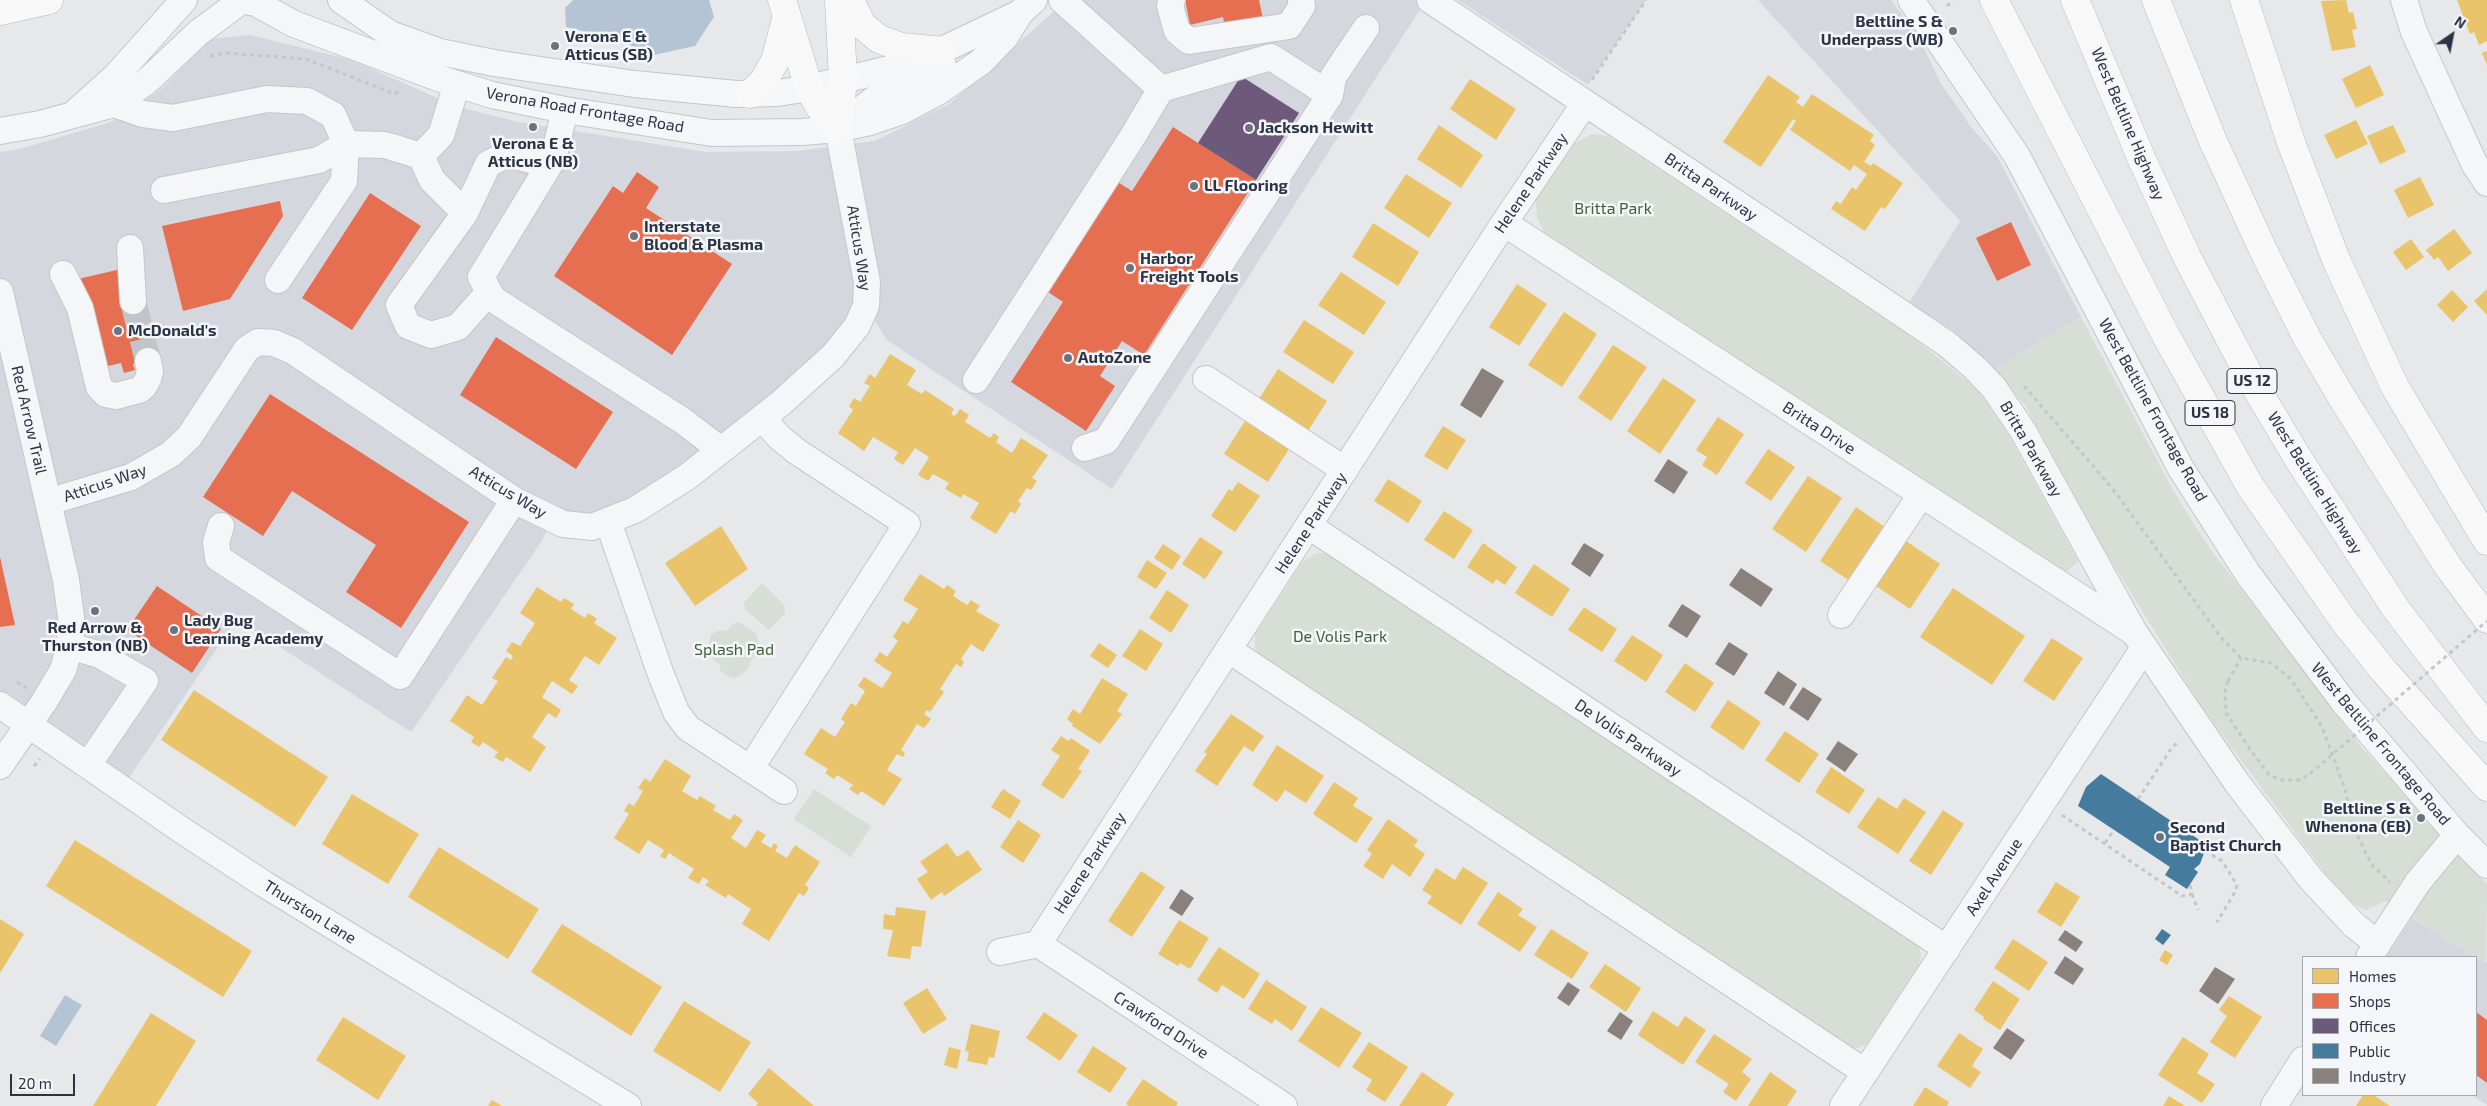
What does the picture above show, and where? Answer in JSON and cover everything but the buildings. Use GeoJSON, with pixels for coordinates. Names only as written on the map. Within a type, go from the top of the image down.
{"type":"FeatureCollection","features":[{"type":"Feature","properties":{"kind":"highway"},"geometry":{"type":"LineString","coordinates":[[0,11],[49,0]]}},
{"type":"Feature","properties":{"kind":"highway"},"geometry":{"type":"LineString","coordinates":[[838,129],[843,79],[839,0]]}},
{"type":"Feature","properties":{"kind":"highway"},"geometry":{"type":"LineString","coordinates":[[850,0],[862,25],[879,39],[901,47],[943,51]]}},
{"type":"Feature","properties":{"kind":"highway","name":"US 18"},"geometry":{"type":"LineString","coordinates":[[1994,0],[2164,332],[2250,486],[2344,621],[2384,671],[2487,786]]}},
{"type":"Feature","properties":{"kind":"highway","name":"West Beltline Highway"},"geometry":{"type":"LineString","coordinates":[[2076,0],[2143,162],[2187,257],[2253,383],[2298,460],[2396,609],[2487,728]]}},
{"type":"Feature","properties":{"kind":"highway"},"geometry":{"type":"LineString","coordinates":[[2156,0],[2213,141],[2265,254],[2307,338],[2447,565],[2487,620]]}},
{"type":"Feature","properties":{"kind":"highway"},"geometry":{"type":"LineString","coordinates":[[2244,0],[2292,145],[2337,262],[2395,387],[2487,541]]}},
{"type":"Feature","properties":{"kind":"highway"},"geometry":{"type":"LineString","coordinates":[[750,94],[763,82],[775,61],[784,10]]}},
{"type":"Feature","properties":{"kind":"highway"},"geometry":{"type":"LineString","coordinates":[[784,10],[809,88],[818,105],[838,129]]}},
{"type":"Feature","properties":{"kind":"street","name":"Verona Road Frontage Road"},"geometry":{"type":"LineString","coordinates":[[73,114],[115,77],[184,0]]}},
{"type":"Feature","properties":{"kind":"street","name":"Verona Road Frontage Road"},"geometry":{"type":"LineString","coordinates":[[341,0],[390,34],[440,52],[494,63],[634,84],[694,92],[750,94],[809,88],[915,63],[973,36],[1027,6]]}},
{"type":"Feature","properties":{"kind":"street"},"geometry":{"type":"LineString","coordinates":[[1062,0],[1161,89]]}},
{"type":"Feature","properties":{"kind":"street"},"geometry":{"type":"LineString","coordinates":[[1172,0],[1170,6],[1177,31],[1190,41],[1289,26],[1302,6],[1300,0]]}},
{"type":"Feature","properties":{"kind":"street","name":"Britta Parkway"},"geometry":{"type":"LineString","coordinates":[[1430,0],[1947,344],[1976,368],[1994,388],[2023,431],[2139,640],[2237,783],[2311,879],[2373,950]]}},
{"type":"Feature","properties":{"kind":"street","name":"West Beltline Frontage Road"},"geometry":{"type":"LineString","coordinates":[[1912,0],[2017,156],[2180,467],[2248,574],[2342,701],[2457,835],[2487,865]]}},
{"type":"Feature","properties":{"kind":"street"},"geometry":{"type":"LineString","coordinates":[[2404,0],[2418,41],[2475,165],[2487,183]]}},
{"type":"Feature","properties":{"kind":"street","name":"Verona Road Frontage Road"},"geometry":{"type":"LineString","coordinates":[[0,130],[40,124],[114,104],[146,82],[198,32],[251,1],[294,24],[457,84],[507,99],[565,110],[712,132],[838,129],[892,115],[938,92],[989,54],[1005,37],[1027,6]]}},
{"type":"Feature","properties":{"kind":"street"},"geometry":{"type":"LineString","coordinates":[[1085,448],[1106,441],[1330,95],[1333,77],[1366,28]]}},
{"type":"Feature","properties":{"kind":"street"},"geometry":{"type":"LineString","coordinates":[[838,129],[873,100],[936,71],[973,36]]}},
{"type":"Feature","properties":{"kind":"street"},"geometry":{"type":"LineString","coordinates":[[976,380],[1133,136],[1161,89],[1271,57],[1330,95]]}},
{"type":"Feature","properties":{"kind":"street"},"geometry":{"type":"LineString","coordinates":[[421,156],[440,135],[457,84]]}},
{"type":"Feature","properties":{"kind":"street"},"geometry":{"type":"LineString","coordinates":[[114,104],[143,114],[173,118],[267,99],[307,101],[333,115],[346,144],[344,180],[278,280]]}},
{"type":"Feature","properties":{"kind":"street","name":"Helene Parkway"},"geometry":{"type":"LineString","coordinates":[[1038,944],[1582,101]]}},
{"type":"Feature","properties":{"kind":"street"},"geometry":{"type":"LineString","coordinates":[[565,110],[553,159],[481,277],[493,300],[683,421],[721,450]]}},
{"type":"Feature","properties":{"kind":"street","name":"Atticus Way"},"geometry":{"type":"LineString","coordinates":[[48,502],[131,478],[172,454],[189,437],[247,349],[258,342],[274,342],[293,351],[514,500],[563,524],[592,527],[635,510],[687,477],[762,418],[833,356],[857,326],[866,306],[867,282],[838,129]]}},
{"type":"Feature","properties":{"kind":"street"},"geometry":{"type":"LineString","coordinates":[[164,190],[319,160],[346,144],[385,145],[421,156],[432,180],[465,213]]}},
{"type":"Feature","properties":{"kind":"street"},"geometry":{"type":"LineString","coordinates":[[489,292],[458,327],[431,335],[408,326],[399,305],[465,213],[488,164],[508,154],[549,165]]}},
{"type":"Feature","properties":{"kind":"street","name":"Britta Drive"},"geometry":{"type":"LineString","coordinates":[[1504,223],[1921,495],[2139,640]]}},
{"type":"Feature","properties":{"kind":"street"},"geometry":{"type":"LineString","coordinates":[[130,248],[133,301]]}},
{"type":"Feature","properties":{"kind":"street"},"geometry":{"type":"LineString","coordinates":[[63,274],[80,308],[99,387],[106,394],[116,396],[139,390],[148,379],[150,371],[148,361]]}},
{"type":"Feature","properties":{"kind":"street","name":"Red Arrow Trail"},"geometry":{"type":"LineString","coordinates":[[0,292],[66,580],[70,617],[70,646],[63,670],[0,766]]}},
{"type":"Feature","properties":{"kind":"street"},"geometry":{"type":"LineString","coordinates":[[1206,379],[1345,470]]}},
{"type":"Feature","properties":{"kind":"street"},"geometry":{"type":"LineString","coordinates":[[750,770],[907,524],[796,451],[779,437],[762,418]]}},
{"type":"Feature","properties":{"kind":"street"},"geometry":{"type":"LineString","coordinates":[[1841,615],[1921,495]]}},
{"type":"Feature","properties":{"kind":"street"},"geometry":{"type":"LineString","coordinates":[[221,526],[216,542],[218,558],[400,676],[514,500]]}},
{"type":"Feature","properties":{"kind":"street"},"geometry":{"type":"LineString","coordinates":[[608,521],[660,672],[676,712],[688,728],[784,791]]}},
{"type":"Feature","properties":{"kind":"street","name":"De Volis Parkway"},"geometry":{"type":"LineString","coordinates":[[1309,526],[1947,949]]}},
{"type":"Feature","properties":{"kind":"street","name":"Axel Avenue"},"geometry":{"type":"LineString","coordinates":[[1844,1106],[2043,802],[2139,640]]}},
{"type":"Feature","properties":{"kind":"street"},"geometry":{"type":"LineString","coordinates":[[70,646],[100,655],[145,681],[88,765]]}},
{"type":"Feature","properties":{"kind":"street"},"geometry":{"type":"LineString","coordinates":[[1229,650],[1865,1072]]}},
{"type":"Feature","properties":{"kind":"street","name":"Thurston Lane"},"geometry":{"type":"LineString","coordinates":[[0,705],[264,884],[628,1106]]}},
{"type":"Feature","properties":{"kind":"street"},"geometry":{"type":"LineString","coordinates":[[2373,950],[2410,894],[2457,835]]}},
{"type":"Feature","properties":{"kind":"street"},"geometry":{"type":"LineString","coordinates":[[1000,952],[1038,944]]}},
{"type":"Feature","properties":{"kind":"street","name":"Crawford Drive"},"geometry":{"type":"LineString","coordinates":[[1038,944],[1284,1106]]}},
{"type":"Feature","properties":{"kind":"street"},"geometry":{"type":"LineString","coordinates":[[2274,1106],[2302,1062]]}},
{"type":"Feature","properties":{"kind":"path"},"geometry":{"type":"LineString","coordinates":[[1582,101],[1646,0]]}},
{"type":"Feature","properties":{"kind":"path"},"geometry":{"type":"LineString","coordinates":[[1947,6],[1953,0]]}},
{"type":"Feature","properties":{"kind":"path"},"geometry":{"type":"LineString","coordinates":[[203,59],[226,53],[306,59],[395,94]]}},
{"type":"Feature","properties":{"kind":"path"},"geometry":{"type":"LineString","coordinates":[[2023,386],[2112,488],[2220,636],[2241,658],[2271,663],[2291,679],[2322,727],[2345,790],[2353,826],[2371,864],[2387,881],[2410,894]]}},
{"type":"Feature","properties":{"kind":"path"},"geometry":{"type":"LineString","coordinates":[[2241,658],[2228,681],[2225,692],[2226,713],[2269,775],[2283,780],[2301,780],[2312,773],[2487,620]]}},
{"type":"Feature","properties":{"kind":"path"},"geometry":{"type":"LineString","coordinates":[[2138,798],[2173,746],[2200,729]]}},
{"type":"Feature","properties":{"kind":"path"},"geometry":{"type":"LineString","coordinates":[[2043,802],[2182,896],[2192,894]]}},
{"type":"Feature","properties":{"kind":"path"},"geometry":{"type":"LineString","coordinates":[[2104,843],[2114,830]]}},
{"type":"Feature","properties":{"kind":"path"},"geometry":{"type":"LineString","coordinates":[[2205,851],[2222,861],[2237,885],[2235,892],[2216,922]]}},
{"type":"Feature","properties":{"kind":"path"},"geometry":{"type":"LineString","coordinates":[[2190,884],[2198,910]]}},
{"type":"Feature","properties":{"kind":"shaded area"},"geometry":{"type":"Polygon","coordinates":[[[1067,0],[1426,0],[1112,489],[887,340],[866,307],[845,343],[611,520],[556,514],[541,542],[411,732],[237,619],[122,788],[0,705],[0,152],[20,149],[111,122],[160,90],[211,39],[250,35],[352,60],[455,106],[519,122],[706,152],[798,151],[875,141],[949,104],[1067,0]]]}},
{"type":"Feature","properties":{"kind":"shaded area"},"geometry":{"type":"Polygon","coordinates":[[[1458,0],[1646,0],[1588,85],[1458,0]]]}},
{"type":"Feature","properties":{"kind":"shaded area"},"geometry":{"type":"Polygon","coordinates":[[[1758,0],[1891,0],[1919,37],[1940,82],[1971,127],[1997,156],[2081,317],[1994,370],[1954,331],[1909,303],[1960,221],[1758,0]]]}},
{"type":"Feature","properties":{"kind":"shaded area"},"geometry":{"type":"Polygon","coordinates":[[[2412,918],[2473,956],[2387,956],[2412,918]]]}},
{"type":"Feature","properties":{"kind":"shaded area"},"geometry":{"type":"Polygon","coordinates":[[[2477,958],[2487,962],[2487,1105],[2474,1096],[2477,1096],[2477,958]]]}},
{"type":"Feature","properties":{"kind":"green space","name":"Britta Park"},"geometry":{"type":"Polygon","coordinates":[[[1592,134],[1608,136],[1915,339],[1977,389],[2006,431],[2078,561],[2064,575],[1545,235],[1537,217],[1536,200],[1573,144],[1592,134]]]}},
{"type":"Feature","properties":{"kind":"green space"},"geometry":{"type":"Polygon","coordinates":[[[2081,317],[2174,492],[2208,546],[2363,749],[2487,884],[2486,964],[2477,958],[2477,956],[2473,956],[2386,901],[2366,910],[2345,900],[2201,706],[2105,551],[2025,405],[1994,370],[2081,317]]]}},
{"type":"Feature","properties":{"kind":"green space","name":"De Volis Park"},"geometry":{"type":"Polygon","coordinates":[[[1317,553],[1331,554],[1917,943],[1921,954],[1919,965],[1868,1043],[1858,1048],[1846,1047],[1263,661],[1255,648],[1255,634],[1303,561],[1317,553]]]}},
{"type":"Feature","properties":{"kind":"green space"},"geometry":{"type":"Polygon","coordinates":[[[762,583],[785,606],[785,613],[769,630],[745,609],[744,603],[762,583]]]}},
{"type":"Feature","properties":{"kind":"green space","name":"Splash Pad"},"geometry":{"type":"Polygon","coordinates":[[[738,622],[755,632],[759,643],[748,669],[738,677],[732,678],[720,671],[720,664],[713,660],[713,653],[708,649],[711,635],[717,631],[726,631],[738,622]]]}},
{"type":"Feature","properties":{"kind":"green space"},"geometry":{"type":"Polygon","coordinates":[[[814,789],[871,826],[851,857],[794,819],[814,789]]]}},
{"type":"Feature","properties":{"kind":"water"},"geometry":{"type":"Polygon","coordinates":[[[573,0],[709,0],[714,17],[695,46],[654,55],[615,39],[566,27],[565,8],[573,0]]]}},
{"type":"Feature","properties":{"kind":"water"},"geometry":{"type":"Polygon","coordinates":[[[65,995],[82,1005],[56,1046],[40,1036],[65,995]]]}},
{"type":"Feature","properties":{"kind":"tunnel"},"geometry":{"type":"LineString","coordinates":[[133,301],[148,361]]}},
{"type":"Feature","properties":{"kind":"place","name":"Beltline S & Underpass (WB)"},"geometry":{"type":"Point","coordinates":[1953,31]}},
{"type":"Feature","properties":{"kind":"place","name":"Verona E & Atticus (SB)"},"geometry":{"type":"Point","coordinates":[555,46]}},
{"type":"Feature","properties":{"kind":"place","name":"Verona E & Atticus (NB)"},"geometry":{"type":"Point","coordinates":[533,127]}},
{"type":"Feature","properties":{"kind":"place","name":"Jackson Hewitt"},"geometry":{"type":"Point","coordinates":[1249,128]}},
{"type":"Feature","properties":{"kind":"place","name":"LL Flooring"},"geometry":{"type":"Point","coordinates":[1194,186]}},
{"type":"Feature","properties":{"kind":"place","name":"Interstate Blood & Plasma"},"geometry":{"type":"Point","coordinates":[634,236]}},
{"type":"Feature","properties":{"kind":"place","name":"Harbor Freight Tools"},"geometry":{"type":"Point","coordinates":[1130,268]}},
{"type":"Feature","properties":{"kind":"place","name":"McDonald's"},"geometry":{"type":"Point","coordinates":[118,331]}},
{"type":"Feature","properties":{"kind":"place","name":"AutoZone"},"geometry":{"type":"Point","coordinates":[1068,358]}},
{"type":"Feature","properties":{"kind":"place","name":"Red Arrow & Thurston (NB)"},"geometry":{"type":"Point","coordinates":[95,611]}},
{"type":"Feature","properties":{"kind":"place","name":"Lady Bug Learning Academy"},"geometry":{"type":"Point","coordinates":[174,630]}},
{"type":"Feature","properties":{"kind":"place","name":"Beltline S & Whenona (EB)"},"geometry":{"type":"Point","coordinates":[2421,818]}},
{"type":"Feature","properties":{"kind":"place","name":"Second Baptist Church"},"geometry":{"type":"Point","coordinates":[2160,837]}}]}
